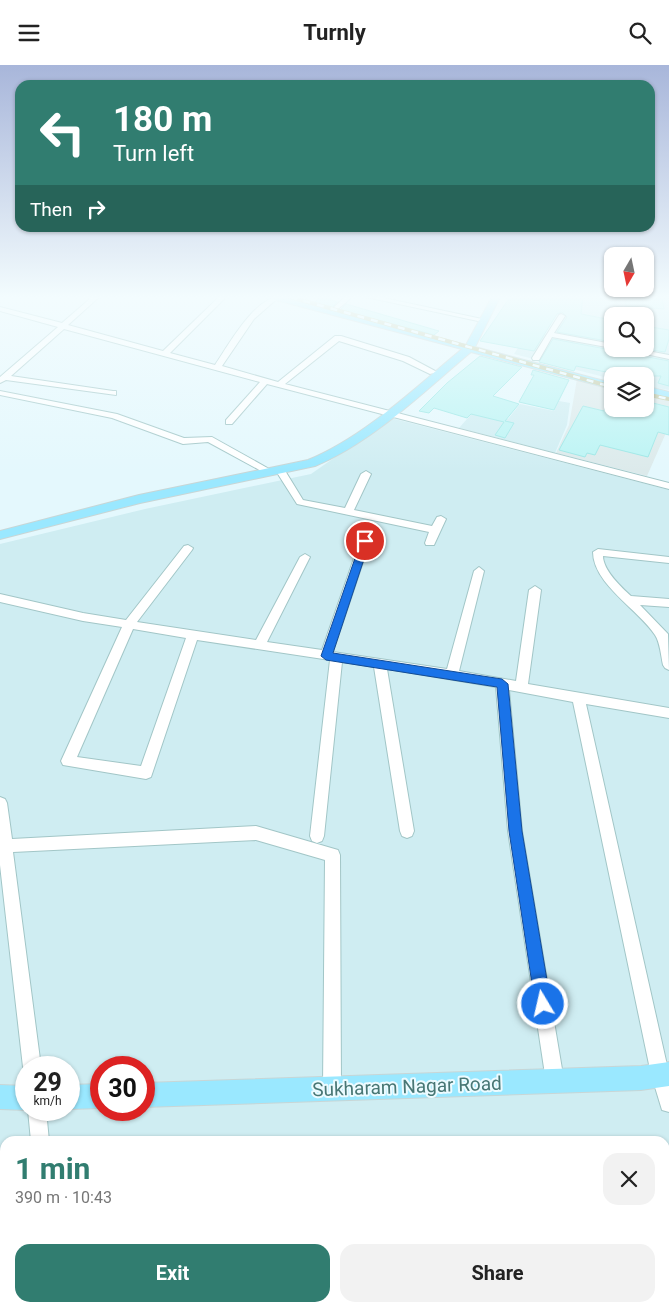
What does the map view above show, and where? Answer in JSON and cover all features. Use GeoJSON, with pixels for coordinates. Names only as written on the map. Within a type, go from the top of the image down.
{"type":"FeatureCollection","features":[{"type":"Feature","properties":{"kind":"main road"},"geometry":{"type":"LineString","coordinates":[[0,531],[138,495],[308,460],[328,451],[386,413],[455,355]]}},
{"type":"Feature","properties":{"kind":"main road"},"geometry":{"type":"LineString","coordinates":[[0,535],[140,499],[281,471],[311,463],[333,454],[456,355]]}},
{"type":"Feature","properties":{"kind":"main road"},"geometry":{"type":"LineString","coordinates":[[497,355],[604,384]]}},
{"type":"Feature","properties":{"kind":"main road"},"geometry":{"type":"LineString","coordinates":[[501,355],[604,379]]}},
{"type":"Feature","properties":{"kind":"main road"},"geometry":{"type":"LineString","coordinates":[[654,391],[669,395]]}},
{"type":"Feature","properties":{"kind":"main road"},"geometry":{"type":"LineString","coordinates":[[654,396],[669,399]]}},
{"type":"Feature","properties":{"kind":"main road","name":"Sukharam Nagar Road"},"geometry":{"type":"LineString","coordinates":[[155,1095],[641,1078],[664,1074]]}},
{"type":"Feature","properties":{"kind":"main road"},"geometry":{"type":"LineString","coordinates":[[0,1097],[15,1098]]}},
{"type":"Feature","properties":{"kind":"street"},"geometry":{"type":"LineString","coordinates":[[2,379],[29,355]]}},
{"type":"Feature","properties":{"kind":"street"},"geometry":{"type":"LineString","coordinates":[[177,355],[386,413],[669,486]]}},
{"type":"Feature","properties":{"kind":"street"},"geometry":{"type":"LineString","coordinates":[[218,367],[226,355]]}},
{"type":"Feature","properties":{"kind":"street"},"geometry":{"type":"LineString","coordinates":[[280,383],[316,355]]}},
{"type":"Feature","properties":{"kind":"street"},"geometry":{"type":"LineString","coordinates":[[394,355],[433,372]]}},
{"type":"Feature","properties":{"kind":"street"},"geometry":{"type":"LineString","coordinates":[[2,379],[112,393]]}},
{"type":"Feature","properties":{"kind":"street"},"geometry":{"type":"LineString","coordinates":[[230,421],[266,379]]}},
{"type":"Feature","properties":{"kind":"street"},"geometry":{"type":"LineString","coordinates":[[40,402],[64,386]]}},
{"type":"Feature","properties":{"kind":"street"},"geometry":{"type":"LineString","coordinates":[[0,393],[114,417],[183,441],[209,439],[266,470]]}},
{"type":"Feature","properties":{"kind":"street"},"geometry":{"type":"LineString","coordinates":[[281,471],[300,502],[436,530]]}},
{"type":"Feature","properties":{"kind":"street"},"geometry":{"type":"LineString","coordinates":[[348,512],[366,474]]}},
{"type":"Feature","properties":{"kind":"street"},"geometry":{"type":"LineString","coordinates":[[430,543],[441,519]]}},
{"type":"Feature","properties":{"kind":"street"},"geometry":{"type":"LineString","coordinates":[[317,836],[331,656],[365,541]]}},
{"type":"Feature","properties":{"kind":"street"},"geometry":{"type":"LineString","coordinates":[[188,548],[129,624],[68,761],[146,773],[193,635]]}},
{"type":"Feature","properties":{"kind":"street"},"geometry":{"type":"LineString","coordinates":[[669,560],[598,552],[598,562],[616,588],[662,634],[669,665]]}},
{"type":"Feature","properties":{"kind":"street"},"geometry":{"type":"LineString","coordinates":[[259,646],[305,557]]}},
{"type":"Feature","properties":{"kind":"street"},"geometry":{"type":"LineString","coordinates":[[452,674],[479,571]]}},
{"type":"Feature","properties":{"kind":"street"},"geometry":{"type":"LineString","coordinates":[[520,688],[535,590]]}},
{"type":"Feature","properties":{"kind":"street"},"geometry":{"type":"LineString","coordinates":[[0,598],[83,617],[259,646],[452,674],[520,688],[669,713]]}},
{"type":"Feature","properties":{"kind":"street"},"geometry":{"type":"LineString","coordinates":[[628,600],[669,603]]}},
{"type":"Feature","properties":{"kind":"street"},"geometry":{"type":"LineString","coordinates":[[380,664],[407,831]]}},
{"type":"Feature","properties":{"kind":"street"},"geometry":{"type":"LineString","coordinates":[[502,684],[516,831],[555,1081]]}},
{"type":"Feature","properties":{"kind":"street"},"geometry":{"type":"LineString","coordinates":[[578,698],[669,1103]]}},
{"type":"Feature","properties":{"kind":"street"},"geometry":{"type":"LineString","coordinates":[[0,803],[5,846],[6,898],[30,1056]]}},
{"type":"Feature","properties":{"kind":"street"},"geometry":{"type":"LineString","coordinates":[[5,846],[256,833],[333,855],[332,1088]]}},
{"type":"Feature","properties":{"kind":"street"},"geometry":{"type":"LineString","coordinates":[[38,1121],[40,1136]]}},
{"type":"Feature","properties":{"kind":"shaded area"},"geometry":{"type":"Polygon","coordinates":[[[519,355],[654,357],[654,355],[669,355],[669,390],[654,388],[654,367],[604,367],[604,377],[519,355]]]}},
{"type":"Feature","properties":{"kind":"shaded area"},"geometry":{"type":"Polygon","coordinates":[[[577,379],[604,386],[604,417],[654,417],[654,397],[669,401],[669,426],[647,476],[556,453],[569,425],[577,379]]]}},
{"type":"Feature","properties":{"kind":"shaded area"},"geometry":{"type":"Polygon","coordinates":[[[559,401],[570,403],[567,425],[555,453],[459,428],[475,410],[508,419],[520,404],[554,411],[559,401]]]}},
{"type":"Feature","properties":{"kind":"shaded area"},"geometry":{"type":"Polygon","coordinates":[[[391,418],[669,490],[669,1070],[155,1092],[155,1056],[90,1056],[90,1094],[80,1094],[80,1056],[15,1056],[15,1095],[0,1094],[0,544],[145,509],[311,474],[391,418]]]}},
{"type":"Feature","properties":{"kind":"shaded area"},"geometry":{"type":"Polygon","coordinates":[[[669,1079],[669,1136],[0,1136],[0,1101],[15,1102],[15,1121],[80,1121],[80,1101],[90,1100],[90,1121],[155,1121],[155,1099],[644,1084],[669,1079]]]}},
{"type":"Feature","properties":{"kind":"building"},"geometry":{"type":"Polygon","coordinates":[[[543,355],[648,357],[669,361],[669,386],[658,383],[661,376],[654,376],[654,367],[604,367],[604,372],[576,366],[574,371],[539,362],[543,355]]]}},
{"type":"Feature","properties":{"kind":"building"},"geometry":{"type":"Polygon","coordinates":[[[480,356],[522,367],[493,396],[519,404],[505,421],[514,423],[505,438],[495,435],[504,422],[471,414],[467,418],[434,408],[429,413],[419,411],[447,383],[480,356]]]}},
{"type":"Feature","properties":{"kind":"building"},"geometry":{"type":"Polygon","coordinates":[[[533,370],[569,380],[554,410],[519,402],[534,375],[531,375],[533,370]]]}},
{"type":"Feature","properties":{"kind":"building"},"geometry":{"type":"Polygon","coordinates":[[[654,403],[669,407],[669,435],[658,432],[648,457],[600,445],[595,455],[587,453],[585,457],[559,450],[583,406],[604,411],[604,417],[654,417],[654,403]]]}},
{"type":"Feature","properties":{"kind":"railway"},"geometry":{"type":"LineString","coordinates":[[498,355],[604,385]]}},
{"type":"Feature","properties":{"kind":"railway"},"geometry":{"type":"LineString","coordinates":[[654,396],[669,399]]}},
{"type":"Feature","properties":{"kind":"route"},"geometry":{"type":"LineString","coordinates":[[365,541],[326,656],[452,674],[502,684],[516,831],[543,1004]]}}]}
